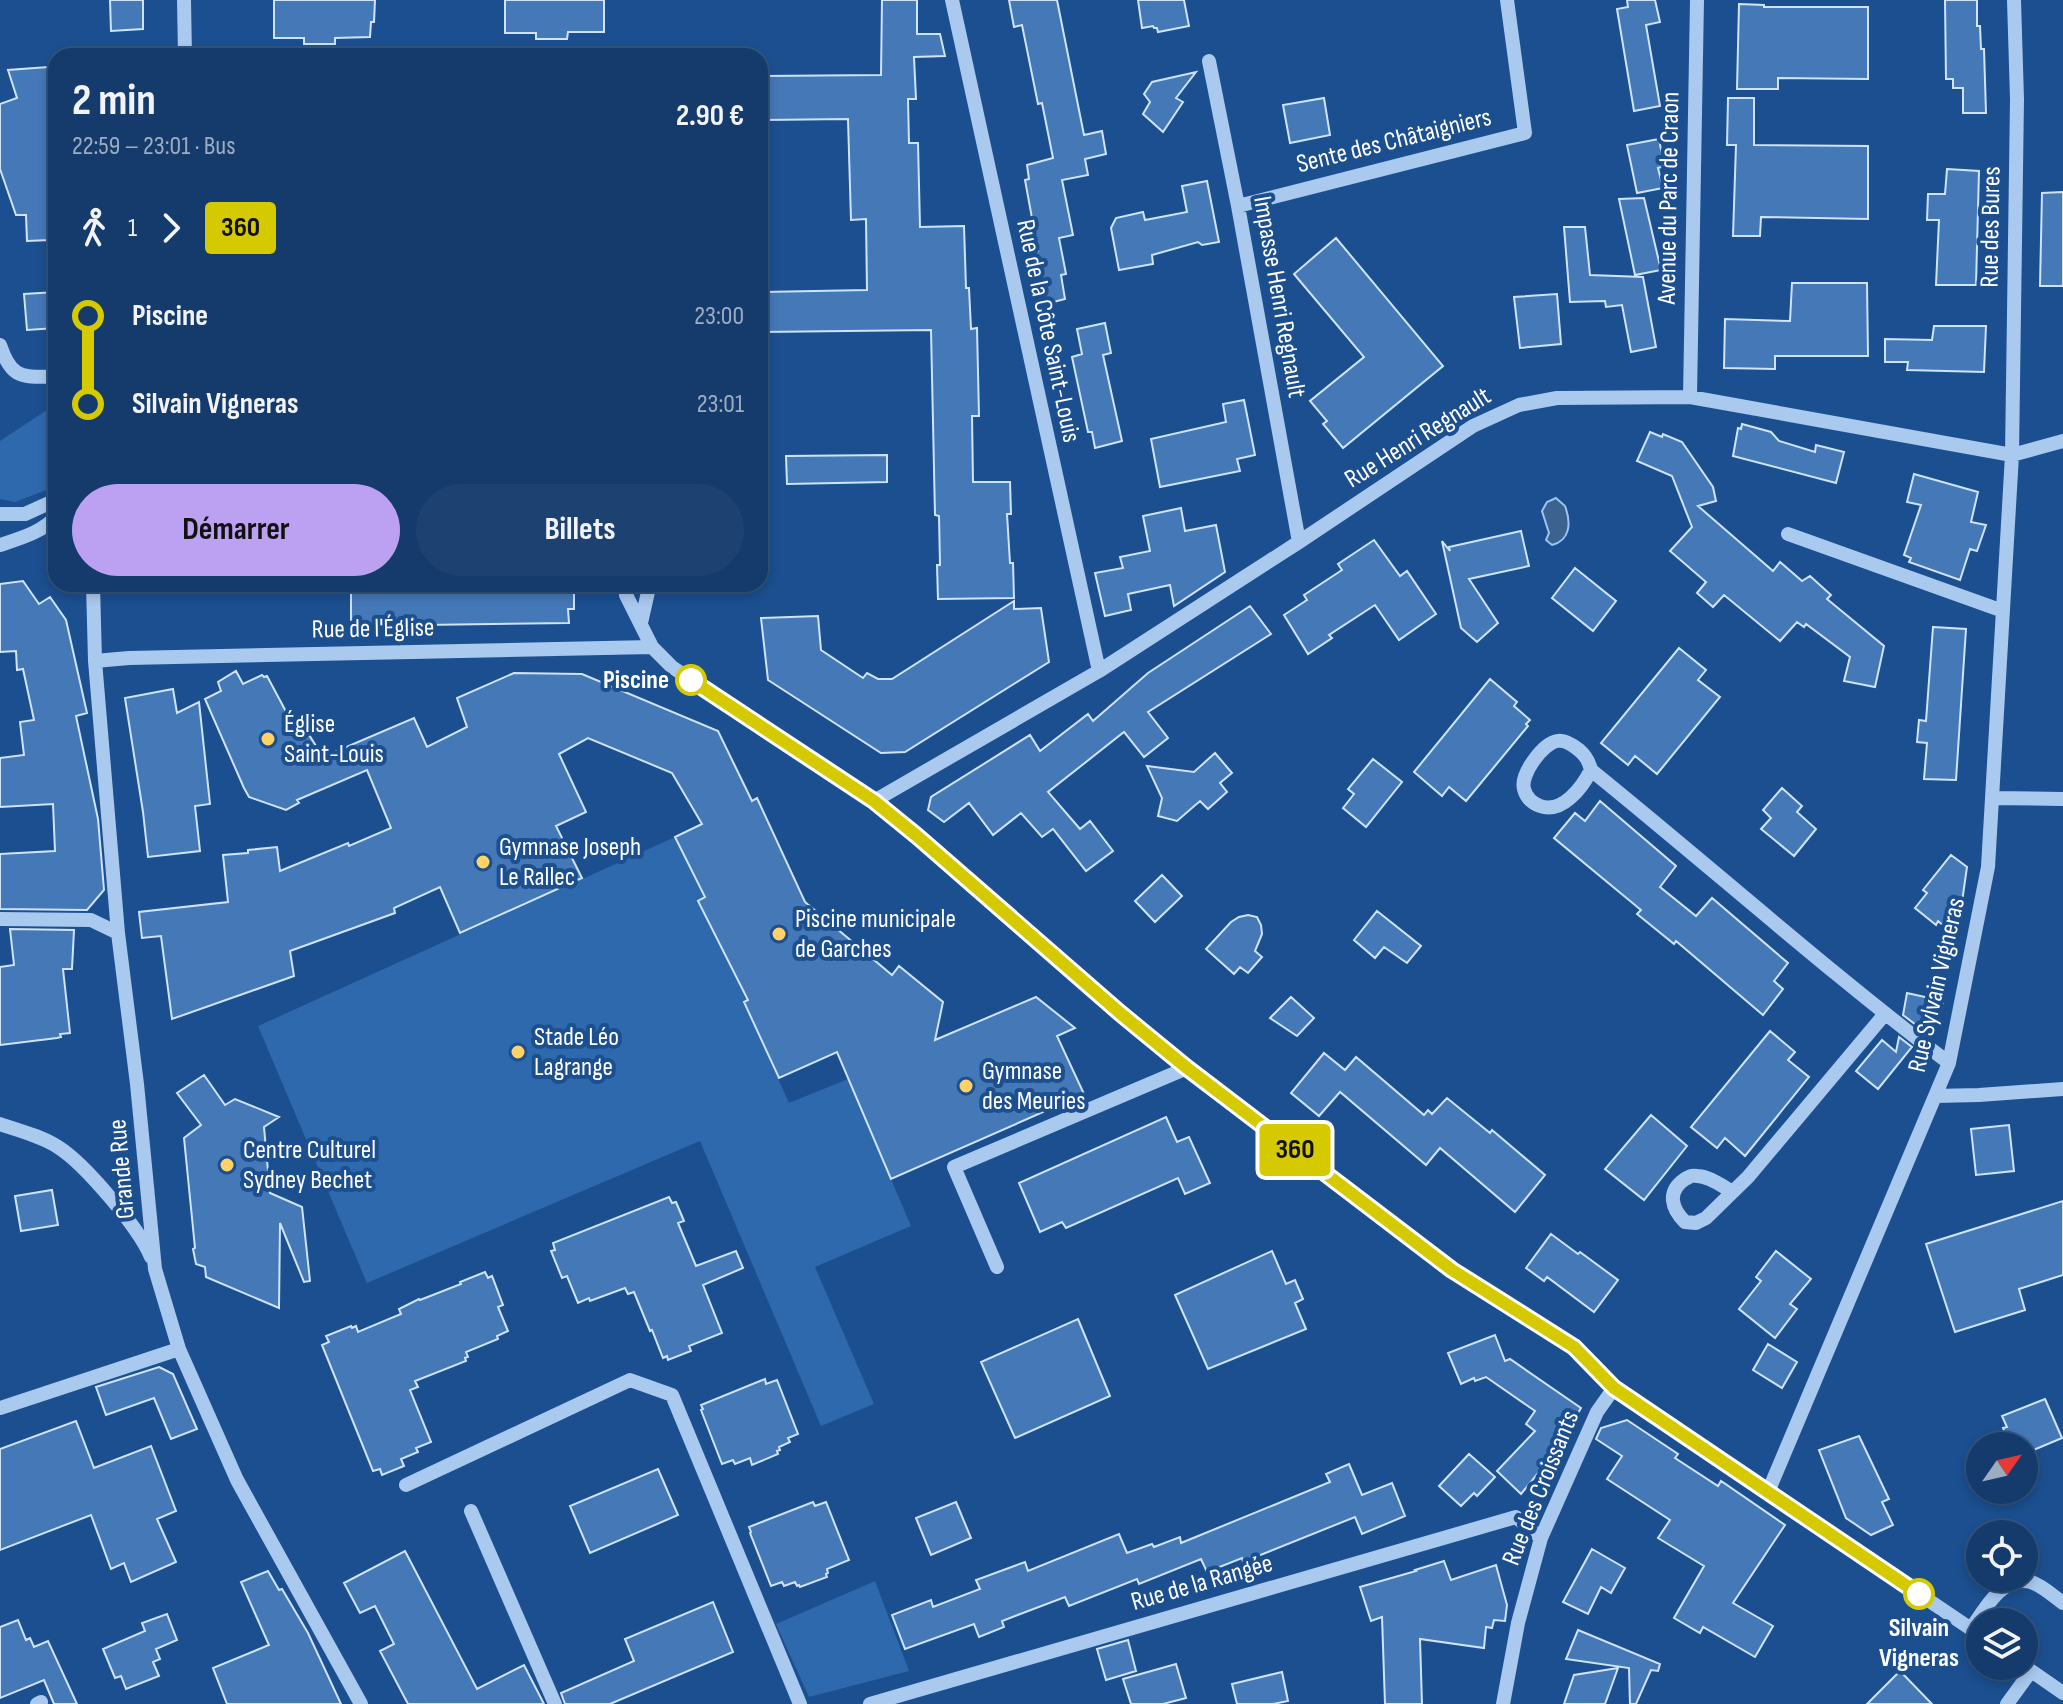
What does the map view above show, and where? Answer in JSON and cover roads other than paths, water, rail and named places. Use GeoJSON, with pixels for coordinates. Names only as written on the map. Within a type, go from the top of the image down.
{"type":"FeatureCollection","features":[{"type":"Feature","properties":{"kind":"street"},"geometry":{"type":"LineString","coordinates":[[184,0],[185,48]]}},
{"type":"Feature","properties":{"kind":"street","name":"Rue de la Côte Saint-Louis"},"geometry":{"type":"LineString","coordinates":[[952,0],[1099,671]]}},
{"type":"Feature","properties":{"kind":"street","name":"Sente des Châtaigniers"},"geometry":{"type":"LineString","coordinates":[[1238,206],[1525,133],[1507,0]]}},
{"type":"Feature","properties":{"kind":"street","name":"Avenue du Parc de Craon"},"geometry":{"type":"LineString","coordinates":[[1690,397],[1697,0]]}},
{"type":"Feature","properties":{"kind":"street","name":"Rue des Bures"},"geometry":{"type":"LineString","coordinates":[[2012,455],[2017,99],[2014,0]]}},
{"type":"Feature","properties":{"kind":"street","name":"Impasse Henri Regnault"},"geometry":{"type":"LineString","coordinates":[[1209,61],[1299,542]]}},
{"type":"Feature","properties":{"kind":"street"},"geometry":{"type":"LineString","coordinates":[[0,345],[10,367],[21,376],[48,377]]}},
{"type":"Feature","properties":{"kind":"street","name":"Rue Henri Regnault"},"geometry":{"type":"LineString","coordinates":[[874,801],[1099,671],[1473,426],[1519,405],[1557,398],[1690,397],[2012,455],[2063,441]]}},
{"type":"Feature","properties":{"kind":"street","name":"Rue Sylvain Vigneras"},"geometry":{"type":"LineString","coordinates":[[1768,1492],[1949,1063],[1988,867],[2012,455]]}},
{"type":"Feature","properties":{"kind":"street"},"geometry":{"type":"LineString","coordinates":[[0,514],[25,514],[48,504]]}},
{"type":"Feature","properties":{"kind":"street"},"geometry":{"type":"LineString","coordinates":[[0,545],[48,524]]}},
{"type":"Feature","properties":{"kind":"street"},"geometry":{"type":"LineString","coordinates":[[1788,534],[2003,611]]}},
{"type":"Feature","properties":{"kind":"street","name":"Grande Rue"},"geometry":{"type":"LineString","coordinates":[[93,592],[95,661],[118,933],[139,1097],[155,1269],[179,1349],[237,1480],[361,1704]]}},
{"type":"Feature","properties":{"kind":"street"},"geometry":{"type":"LineString","coordinates":[[626,592],[652,647],[672,667],[874,801],[1187,1068],[1452,1270],[1574,1347],[1614,1388],[1966,1626]]}},
{"type":"Feature","properties":{"kind":"street"},"geometry":{"type":"LineString","coordinates":[[641,623],[648,592]]}},
{"type":"Feature","properties":{"kind":"street","name":"Rue de l'Église"},"geometry":{"type":"LineString","coordinates":[[95,661],[145,657],[652,647]]}},
{"type":"Feature","properties":{"kind":"street"},"geometry":{"type":"LineString","coordinates":[[1591,770],[1566,801],[1556,808],[1534,804],[1525,794],[1522,782],[1526,771],[1547,746],[1555,741],[1565,741],[1583,753],[1591,770],[1884,1015],[1949,1063]]}},
{"type":"Feature","properties":{"kind":"street"},"geometry":{"type":"LineString","coordinates":[[1992,798],[2063,799]]}},
{"type":"Feature","properties":{"kind":"street"},"geometry":{"type":"LineString","coordinates":[[0,919],[91,920],[118,933]]}},
{"type":"Feature","properties":{"kind":"street"},"geometry":{"type":"LineString","coordinates":[[1733,1192],[1884,1015]]}},
{"type":"Feature","properties":{"kind":"street"},"geometry":{"type":"LineString","coordinates":[[997,1267],[954,1167],[1187,1068]]}},
{"type":"Feature","properties":{"kind":"street"},"geometry":{"type":"LineString","coordinates":[[1935,1096],[2063,1089]]}},
{"type":"Feature","properties":{"kind":"street"},"geometry":{"type":"LineString","coordinates":[[0,1124],[39,1137],[69,1154],[130,1223],[150,1254],[155,1269]]}},
{"type":"Feature","properties":{"kind":"street"},"geometry":{"type":"LineString","coordinates":[[0,1408],[179,1349]]}},
{"type":"Feature","properties":{"kind":"street"},"geometry":{"type":"LineString","coordinates":[[406,1485],[630,1380],[672,1395],[800,1704]]}},
{"type":"Feature","properties":{"kind":"street","name":"Rue des Croissants"},"geometry":{"type":"LineString","coordinates":[[1503,1704],[1518,1623],[1541,1538],[1597,1412],[1614,1388]]}},
{"type":"Feature","properties":{"kind":"street"},"geometry":{"type":"LineString","coordinates":[[471,1511],[555,1704]]}},
{"type":"Feature","properties":{"kind":"street","name":"Rue de la Rangée"},"geometry":{"type":"LineString","coordinates":[[870,1704],[1516,1517],[1541,1538]]}},
{"type":"Feature","properties":{"kind":"street"},"geometry":{"type":"LineString","coordinates":[[1988,1608],[2005,1587],[2019,1581],[2031,1582],[2063,1603]]}},
{"type":"Feature","properties":{"kind":"street"},"geometry":{"type":"LineString","coordinates":[[2038,1675],[2063,1693]]}},
{"type":"Feature","properties":{"kind":"street"},"geometry":{"type":"LineString","coordinates":[[2007,1704],[2021,1680]]}},
{"type":"Feature","properties":{"kind":"place","name":"Piscine"},"geometry":{"type":"Point","coordinates":[691,680]}},
{"type":"Feature","properties":{"kind":"place","name":"Église Saint-Louis"},"geometry":{"type":"Point","coordinates":[268,739]}},
{"type":"Feature","properties":{"kind":"place","name":"Gymnase Joseph Le Rallec"},"geometry":{"type":"Point","coordinates":[483,862]}},
{"type":"Feature","properties":{"kind":"place","name":"Piscine municipale de Garches"},"geometry":{"type":"Point","coordinates":[779,934]}},
{"type":"Feature","properties":{"kind":"place","name":"Stade Léo Lagrange"},"geometry":{"type":"Point","coordinates":[518,1052]}},
{"type":"Feature","properties":{"kind":"place","name":"Gymnase des Meuries"},"geometry":{"type":"Point","coordinates":[966,1086]}},
{"type":"Feature","properties":{"kind":"place","name":"Centre Culturel Sydney Bechet"},"geometry":{"type":"Point","coordinates":[227,1165]}},
{"type":"Feature","properties":{"kind":"place","name":"Silvain Vigneras"},"geometry":{"type":"Point","coordinates":[1919,1594]}}]}
